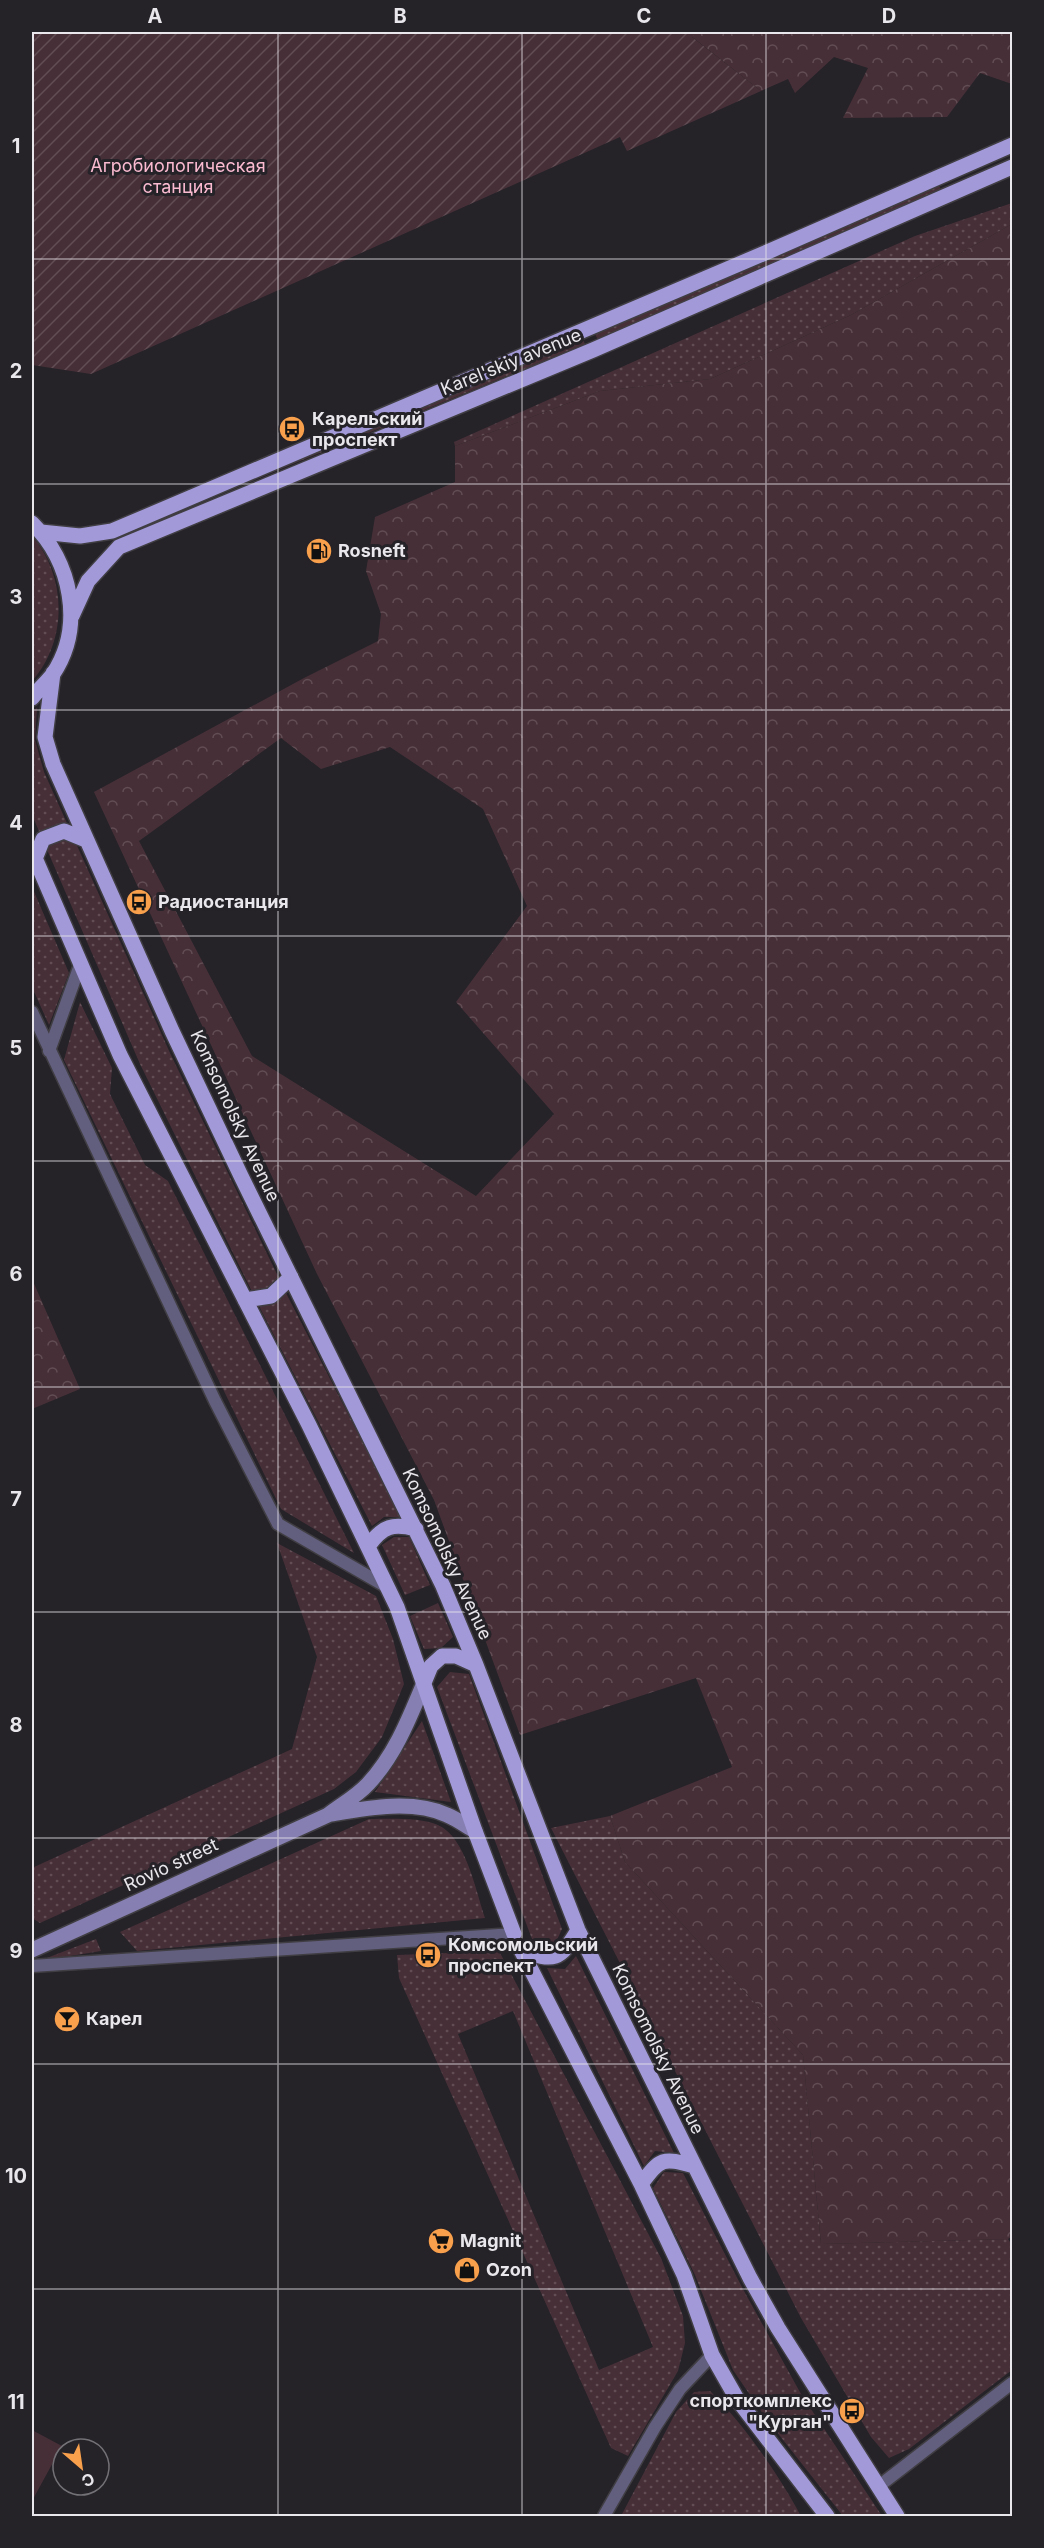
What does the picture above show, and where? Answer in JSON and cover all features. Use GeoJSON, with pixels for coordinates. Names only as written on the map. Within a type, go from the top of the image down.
{"type":"FeatureCollection","features":[{"type":"Feature","properties":{"kind":"main road","name":"Karel'skiy avenue"},"geometry":{"type":"LineString","coordinates":[[36,527],[80,536],[112,531],[1012,145]]}},
{"type":"Feature","properties":{"kind":"main road","name":"Karel'skiy avenue"},"geometry":{"type":"LineString","coordinates":[[72,616],[88,581],[119,547],[593,350],[1012,167]]}},
{"type":"Feature","properties":{"kind":"main road"},"geometry":{"type":"LineString","coordinates":[[583,330],[593,350]]}},
{"type":"Feature","properties":{"kind":"main road"},"geometry":{"type":"LineString","coordinates":[[32,698],[54,673],[67,643],[72,616],[66,577],[59,558],[36,527]]}},
{"type":"Feature","properties":{"kind":"main road","name":"Komsomolsky Avenue"},"geometry":{"type":"LineString","coordinates":[[54,673],[45,737],[53,764],[182,1052],[443,1586],[476,1665],[578,1930],[694,2166]]}},
{"type":"Feature","properties":{"kind":"main road"},"geometry":{"type":"LineString","coordinates":[[86,840],[64,831],[43,839],[33,855],[80,965],[120,1055],[369,1545],[397,1607],[475,1831],[514,1934],[641,2184],[684,2275],[712,2355],[737,2399],[827,2517]]}},
{"type":"Feature","properties":{"kind":"main road"},"geometry":{"type":"LineString","coordinates":[[245,1300],[272,1296],[291,1277]]}},
{"type":"Feature","properties":{"kind":"main road"},"geometry":{"type":"LineString","coordinates":[[369,1545],[377,1534],[387,1528],[398,1525],[416,1529]]}},
{"type":"Feature","properties":{"kind":"main road"},"geometry":{"type":"LineString","coordinates":[[424,1683],[431,1666],[442,1656],[456,1656],[476,1665]]}},
{"type":"Feature","properties":{"kind":"main road","name":"Rovio street"},"geometry":{"type":"LineString","coordinates":[[32,1950],[328,1815],[367,1785],[385,1763],[402,1735],[424,1683]]}},
{"type":"Feature","properties":{"kind":"main road","name":"Rovio street"},"geometry":{"type":"LineString","coordinates":[[328,1815],[383,1805],[414,1808],[445,1814],[475,1831]]}},
{"type":"Feature","properties":{"kind":"main road"},"geometry":{"type":"LineString","coordinates":[[522,1950],[545,1959],[560,1955],[570,1945],[578,1930]]}},
{"type":"Feature","properties":{"kind":"main road"},"geometry":{"type":"LineString","coordinates":[[641,2184],[659,2163],[670,2159],[694,2166],[778,2328],[897,2517]]}},
{"type":"Feature","properties":{"kind":"street"},"geometry":{"type":"LineString","coordinates":[[49,1051],[80,965]]}},
{"type":"Feature","properties":{"kind":"street"},"geometry":{"type":"LineString","coordinates":[[32,1012],[215,1401],[278,1524],[387,1587]]}},
{"type":"Feature","properties":{"kind":"street"},"geometry":{"type":"LineString","coordinates":[[32,1966],[514,1934]]}},
{"type":"Feature","properties":{"kind":"street"},"geometry":{"type":"LineString","coordinates":[[604,2517],[655,2427],[680,2389],[712,2355]]}},
{"type":"Feature","properties":{"kind":"street"},"geometry":{"type":"LineString","coordinates":[[879,2486],[1012,2383]]}},
{"type":"Feature","properties":{"kind":"green space","name":"Агробиологическая станция"},"geometry":{"type":"Polygon","coordinates":[[[32,32],[698,32],[692,37],[761,91],[627,151],[620,137],[91,374],[32,365],[32,32]]]}},
{"type":"Feature","properties":{"kind":"green space"},"geometry":{"type":"Polygon","coordinates":[[[698,32],[1012,32],[1012,84],[980,73],[947,117],[843,118],[868,68],[834,57],[795,93],[788,79],[761,91],[691,36],[698,32]]]}},
{"type":"Feature","properties":{"kind":"green space"},"geometry":{"type":"Polygon","coordinates":[[[939,186],[942,191],[598,340],[594,332],[939,186]]]}},
{"type":"Feature","properties":{"kind":"green space"},"geometry":{"type":"Polygon","coordinates":[[[1012,203],[1012,224],[851,315],[710,379],[600,391],[455,446],[454,442],[915,236],[1012,203]]]}},
{"type":"Feature","properties":{"kind":"green space"},"geometry":{"type":"Polygon","coordinates":[[[1012,224],[1012,2236],[1008,2239],[821,2244],[803,2055],[625,1862],[610,1816],[732,1767],[696,1678],[520,1735],[434,1500],[317,1274],[94,792],[304,678],[378,641],[381,614],[366,571],[375,517],[455,482],[455,446],[600,391],[710,379],[851,315],[1012,224]],[[281,738],[139,841],[252,1056],[476,1196],[554,1114],[456,1002],[527,906],[483,809],[390,747],[321,769],[281,738]]]}},
{"type":"Feature","properties":{"kind":"green space"},"geometry":{"type":"Polygon","coordinates":[[[582,338],[585,344],[120,535],[582,338]]]}},
{"type":"Feature","properties":{"kind":"green space"},"geometry":{"type":"Polygon","coordinates":[[[32,536],[44,552],[52,570],[59,608],[52,647],[44,665],[32,681],[32,536]]]}},
{"type":"Feature","properties":{"kind":"green space"},"geometry":{"type":"Polygon","coordinates":[[[37,708],[35,740],[44,772],[170,1053],[288,1297],[401,1517],[384,1517],[372,1526],[262,1312],[140,1064],[32,815],[32,711],[37,708]]]}},
{"type":"Feature","properties":{"kind":"green space"},"geometry":{"type":"Polygon","coordinates":[[[32,887],[69,973],[49,1025],[32,987],[32,887]]]}},
{"type":"Feature","properties":{"kind":"green space"},"geometry":{"type":"Polygon","coordinates":[[[80,1002],[112,1068],[110,1094],[145,1165],[168,1181],[354,1553],[281,1509],[64,1060],[80,1002]]]}},
{"type":"Feature","properties":{"kind":"green space"},"geometry":{"type":"Polygon","coordinates":[[[32,1279],[80,1389],[32,1409],[32,1279]]]}},
{"type":"Feature","properties":{"kind":"green space"},"geometry":{"type":"Polygon","coordinates":[[[394,1537],[409,1537],[430,1585],[405,1595],[382,1545],[394,1537]]]}},
{"type":"Feature","properties":{"kind":"green space"},"geometry":{"type":"Polygon","coordinates":[[[277,1543],[376,1596],[393,1639],[404,1684],[382,1737],[356,1772],[334,1789],[40,1923],[32,1918],[32,1868],[292,1749],[317,1657],[277,1543]]]}},
{"type":"Feature","properties":{"kind":"green space"},"geometry":{"type":"Polygon","coordinates":[[[438,1603],[453,1637],[441,1648],[424,1649],[410,1616],[438,1603]]]}},
{"type":"Feature","properties":{"kind":"green space"},"geometry":{"type":"Polygon","coordinates":[[[450,1672],[469,1674],[562,1929],[556,1942],[544,1947],[532,1939],[437,1687],[450,1672]]]}},
{"type":"Feature","properties":{"kind":"green space"},"geometry":{"type":"Polygon","coordinates":[[[422,1721],[451,1802],[375,1792],[422,1721]]]}},
{"type":"Feature","properties":{"kind":"green space"},"geometry":{"type":"Polygon","coordinates":[[[610,1816],[625,1862],[803,2055],[821,2244],[1008,2239],[1012,2245],[1012,2370],[909,2449],[889,2458],[871,2437],[801,2318],[551,1828],[610,1816]]]}},
{"type":"Feature","properties":{"kind":"green space"},"geometry":{"type":"Polygon","coordinates":[[[369,1819],[431,1822],[448,1831],[469,1866],[485,1918],[137,1951],[120,1932],[369,1819]]]}},
{"type":"Feature","properties":{"kind":"green space"},"geometry":{"type":"Polygon","coordinates":[[[96,1939],[101,1951],[39,1961],[96,1939]]]}},
{"type":"Feature","properties":{"kind":"green space"},"geometry":{"type":"Polygon","coordinates":[[[499,1951],[661,2258],[683,2316],[685,2343],[678,2371],[628,2456],[611,2448],[399,1978],[397,1955],[499,1951]],[[513,2011],[458,2034],[599,2370],[653,2347],[513,2011]]]}},
{"type":"Feature","properties":{"kind":"green space"},"geometry":{"type":"Polygon","coordinates":[[[576,1956],[674,2153],[655,2151],[644,2166],[547,1968],[565,1969],[576,1956]]]}},
{"type":"Feature","properties":{"kind":"green space"},"geometry":{"type":"Polygon","coordinates":[[[664,2172],[683,2173],[801,2394],[882,2516],[843,2516],[765,2417],[733,2370],[695,2275],[653,2188],[664,2172]]]}},
{"type":"Feature","properties":{"kind":"green space"},"geometry":{"type":"Polygon","coordinates":[[[710,2391],[760,2450],[801,2516],[621,2516],[676,2412],[694,2392],[710,2391]]]}},
{"type":"Feature","properties":{"kind":"green space"},"geometry":{"type":"Polygon","coordinates":[[[32,2430],[51,2440],[51,2466],[32,2501],[32,2430]]]}},
{"type":"Feature","properties":{"kind":"place","name":"Карельский проспект"},"geometry":{"type":"Point","coordinates":[292,429]}},
{"type":"Feature","properties":{"kind":"place","name":"Rosneft"},"geometry":{"type":"Point","coordinates":[319,551]}},
{"type":"Feature","properties":{"kind":"place","name":"Радиостанция"},"geometry":{"type":"Point","coordinates":[139,902]}},
{"type":"Feature","properties":{"kind":"place","name":"Комсомольский проспект"},"geometry":{"type":"Point","coordinates":[428,1955]}},
{"type":"Feature","properties":{"kind":"place","name":"Карел"},"geometry":{"type":"Point","coordinates":[67,2019]}},
{"type":"Feature","properties":{"kind":"place","name":"Magnit"},"geometry":{"type":"Point","coordinates":[441,2241]}},
{"type":"Feature","properties":{"kind":"place","name":"Ozon"},"geometry":{"type":"Point","coordinates":[467,2270]}},
{"type":"Feature","properties":{"kind":"place","name":"спорткомплекс \"Курган\""},"geometry":{"type":"Point","coordinates":[852,2411]}}]}
